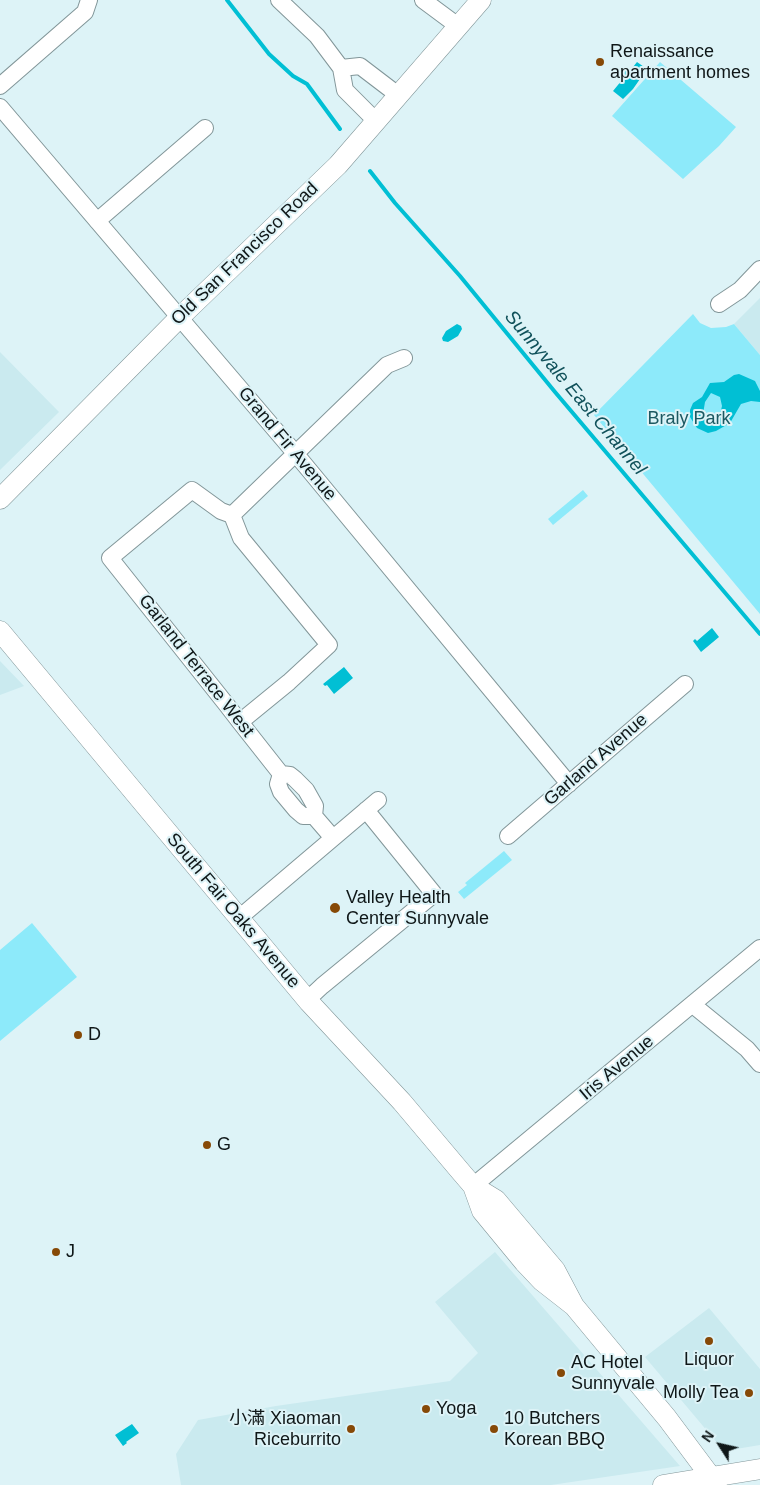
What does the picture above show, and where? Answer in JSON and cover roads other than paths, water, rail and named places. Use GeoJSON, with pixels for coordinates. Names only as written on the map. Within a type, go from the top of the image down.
{"type":"FeatureCollection","features":[{"type":"Feature","properties":{"kind":"main road","name":"Old San Francisco Road"},"geometry":{"type":"LineString","coordinates":[[0,499],[180,318],[338,164],[481,0]]}},
{"type":"Feature","properties":{"kind":"main road","name":"South Fair Oaks Avenue"},"geometry":{"type":"LineString","coordinates":[[0,631],[307,1000],[402,1102],[473,1186],[496,1200],[555,1270],[574,1306],[666,1418],[714,1481]]}},
{"type":"Feature","properties":{"kind":"main road"},"geometry":{"type":"LineString","coordinates":[[663,1485],[714,1481],[760,1469]]}},
{"type":"Feature","properties":{"kind":"street"},"geometry":{"type":"LineString","coordinates":[[0,86],[86,12],[89,0]]}},
{"type":"Feature","properties":{"kind":"street"},"geometry":{"type":"LineString","coordinates":[[279,0],[317,36],[342,68],[345,90],[376,121]]}},
{"type":"Feature","properties":{"kind":"street"},"geometry":{"type":"LineString","coordinates":[[423,0],[458,26]]}},
{"type":"Feature","properties":{"kind":"street"},"geometry":{"type":"LineString","coordinates":[[342,68],[360,66],[398,95]]}},
{"type":"Feature","properties":{"kind":"street","name":"Grand Fir Avenue"},"geometry":{"type":"LineString","coordinates":[[0,107],[296,453],[569,784]]}},
{"type":"Feature","properties":{"kind":"street"},"geometry":{"type":"LineString","coordinates":[[97,221],[206,128]]}},
{"type":"Feature","properties":{"kind":"street"},"geometry":{"type":"LineString","coordinates":[[719,304],[740,290],[760,269]]}},
{"type":"Feature","properties":{"kind":"street"},"geometry":{"type":"LineString","coordinates":[[240,722],[329,646],[241,538],[232,515],[387,365],[404,358]]}},
{"type":"Feature","properties":{"kind":"street","name":"Garland Terrace West"},"geometry":{"type":"LineString","coordinates":[[232,515],[221,511],[192,490],[110,558],[281,774],[295,779],[306,790],[315,806],[314,816],[333,838]]}},
{"type":"Feature","properties":{"kind":"street","name":"Garland Avenue"},"geometry":{"type":"LineString","coordinates":[[508,836],[685,684]]}},
{"type":"Feature","properties":{"kind":"street"},"geometry":{"type":"LineString","coordinates":[[239,918],[372,805],[434,894],[307,1000]]}},
{"type":"Feature","properties":{"kind":"street","name":"Iris Avenue"},"geometry":{"type":"LineString","coordinates":[[473,1186],[760,948]]}},
{"type":"Feature","properties":{"kind":"street"},"geometry":{"type":"LineString","coordinates":[[693,1004],[747,1048],[760,1064]]}},
{"type":"Feature","properties":{"kind":"waterway","name":"Sunnyvale East Channel"},"geometry":{"type":"LineString","coordinates":[[227,0],[269,54],[293,76],[307,84],[340,129]]}},
{"type":"Feature","properties":{"kind":"waterway","name":"Sunnyvale East Channel"},"geometry":{"type":"LineString","coordinates":[[370,171],[760,634]]}},
{"type":"Feature","properties":{"kind":"place","name":"Renaissance apartment homes"},"geometry":{"type":"Point","coordinates":[600,62]}},
{"type":"Feature","properties":{"kind":"place","name":"Valley Health Center Sunnyvale"},"geometry":{"type":"Point","coordinates":[335,908]}},
{"type":"Feature","properties":{"kind":"place","name":"D"},"geometry":{"type":"Point","coordinates":[78,1035]}},
{"type":"Feature","properties":{"kind":"place","name":"G"},"geometry":{"type":"Point","coordinates":[207,1145]}},
{"type":"Feature","properties":{"kind":"place","name":"J"},"geometry":{"type":"Point","coordinates":[56,1252]}},
{"type":"Feature","properties":{"kind":"place","name":"Liquor"},"geometry":{"type":"Point","coordinates":[709,1341]}},
{"type":"Feature","properties":{"kind":"place","name":"AC Hotel Sunnyvale"},"geometry":{"type":"Point","coordinates":[561,1373]}},
{"type":"Feature","properties":{"kind":"place","name":"Molly Tea"},"geometry":{"type":"Point","coordinates":[749,1393]}},
{"type":"Feature","properties":{"kind":"place","name":"Yoga"},"geometry":{"type":"Point","coordinates":[426,1409]}},
{"type":"Feature","properties":{"kind":"place","name":"小滿 Xiaoman Riceburrito"},"geometry":{"type":"Point","coordinates":[351,1429]}},
{"type":"Feature","properties":{"kind":"place","name":"10 Butchers Korean BBQ"},"geometry":{"type":"Point","coordinates":[494,1429]}},
{"type":"Feature","properties":{"kind":"park label","name":"Braly Park"},"geometry":{"type":"Point","coordinates":[689,419]}}]}
